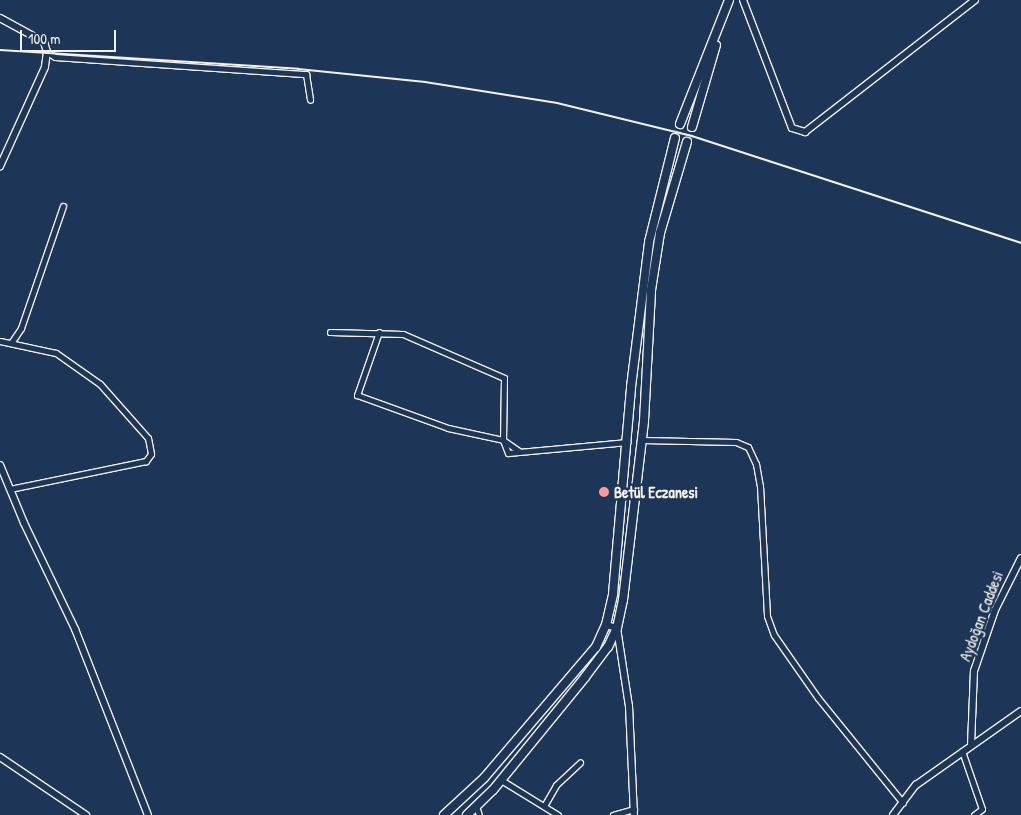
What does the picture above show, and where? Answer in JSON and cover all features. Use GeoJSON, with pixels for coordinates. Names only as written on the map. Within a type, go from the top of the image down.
{"type":"FeatureCollection","features":[{"type":"Feature","properties":{"kind":"main road"},"geometry":{"type":"LineString","coordinates":[[680,124],[729,0]]}},
{"type":"Feature","properties":{"kind":"main road"},"geometry":{"type":"LineString","coordinates":[[692,127],[729,0]]}},
{"type":"Feature","properties":{"kind":"main road"},"geometry":{"type":"LineString","coordinates":[[444,815],[484,778],[596,647],[606,625],[613,594],[627,442],[649,242],[675,138]]}},
{"type":"Feature","properties":{"kind":"main road"},"geometry":{"type":"LineString","coordinates":[[467,815],[501,780],[596,662],[617,628],[624,600],[642,440],[652,280],[660,233],[687,142]]}},
{"type":"Feature","properties":{"kind":"street"},"geometry":{"type":"LineString","coordinates":[[743,0],[792,128],[805,132],[974,0]]}},
{"type":"Feature","properties":{"kind":"street"},"geometry":{"type":"LineString","coordinates":[[0,18],[44,42],[47,52],[45,67],[0,166]]}},
{"type":"Feature","properties":{"kind":"street"},"geometry":{"type":"LineString","coordinates":[[47,52],[55,58],[306,74],[310,100]]}},
{"type":"Feature","properties":{"kind":"street"},"geometry":{"type":"LineString","coordinates":[[11,343],[21,328],[64,206]]}},
{"type":"Feature","properties":{"kind":"street"},"geometry":{"type":"LineString","coordinates":[[330,332],[403,334],[504,378],[504,440],[508,453],[627,442]]}},
{"type":"Feature","properties":{"kind":"street"},"geometry":{"type":"LineString","coordinates":[[379,332],[357,395],[448,428],[504,440]]}},
{"type":"Feature","properties":{"kind":"street"},"geometry":{"type":"LineString","coordinates":[[0,340],[56,354],[100,384],[148,438],[151,454],[146,461],[10,488]]}},
{"type":"Feature","properties":{"kind":"street"},"geometry":{"type":"LineString","coordinates":[[642,440],[736,442],[748,448],[756,464],[760,486],[767,616],[774,635],[818,698],[903,803]]}},
{"type":"Feature","properties":{"kind":"street"},"geometry":{"type":"LineString","coordinates":[[0,465],[75,629],[148,815]]}},
{"type":"Feature","properties":{"kind":"street","name":"Aydoğan Caddesi"},"geometry":{"type":"LineString","coordinates":[[971,745],[974,671],[995,610],[1021,558]]}},
{"type":"Feature","properties":{"kind":"street"},"geometry":{"type":"LineString","coordinates":[[606,625],[617,628],[629,706],[634,812],[613,815]]}},
{"type":"Feature","properties":{"kind":"street"},"geometry":{"type":"LineString","coordinates":[[893,815],[916,785],[1021,711]]}},
{"type":"Feature","properties":{"kind":"street"},"geometry":{"type":"LineString","coordinates":[[962,751],[982,809],[974,815]]}},
{"type":"Feature","properties":{"kind":"street"},"geometry":{"type":"LineString","coordinates":[[0,757],[86,815]]}},
{"type":"Feature","properties":{"kind":"street"},"geometry":{"type":"LineString","coordinates":[[544,806],[556,785],[580,762]]}},
{"type":"Feature","properties":{"kind":"street"},"geometry":{"type":"LineString","coordinates":[[501,780],[558,815]]}},
{"type":"Feature","properties":{"kind":"street"},"geometry":{"type":"LineString","coordinates":[[476,806],[479,815]]}},
{"type":"Feature","properties":{"kind":"tunnel"},"geometry":{"type":"LineString","coordinates":[[675,138],[680,124]]}},
{"type":"Feature","properties":{"kind":"tunnel"},"geometry":{"type":"LineString","coordinates":[[687,142],[692,127]]}},
{"type":"Feature","properties":{"kind":"railway"},"geometry":{"type":"LineString","coordinates":[[0,50],[298,69],[425,82],[557,103],[692,136],[1021,243]]}},
{"type":"Feature","properties":{"kind":"place","name":"Betül Eczanesi"},"geometry":{"type":"Point","coordinates":[604,492]}}]}
